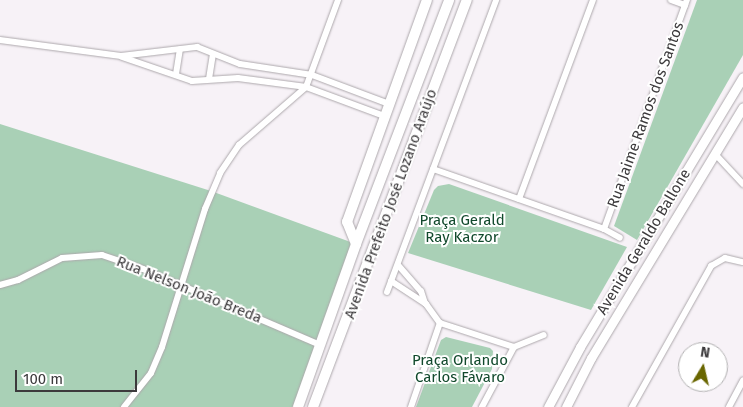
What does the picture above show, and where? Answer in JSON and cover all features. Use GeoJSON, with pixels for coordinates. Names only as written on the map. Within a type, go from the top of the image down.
{"type":"FeatureCollection","features":[{"type":"Feature","properties":{"kind":"main road"},"geometry":{"type":"LineString","coordinates":[[356,244],[347,222],[427,0]]}},
{"type":"Feature","properties":{"kind":"main road","name":"Avenida Prefeito José Lozano Araújo"},"geometry":{"type":"LineString","coordinates":[[298,407],[356,244],[449,0]]}},
{"type":"Feature","properties":{"kind":"main road","name":"Avenida Prefeito José Lozano Araújo"},"geometry":{"type":"LineString","coordinates":[[313,407],[467,0]]}},
{"type":"Feature","properties":{"kind":"street"},"geometry":{"type":"LineString","coordinates":[[124,407],[151,373],[182,286],[211,191],[228,158],[249,135],[306,87],[338,0]]}},
{"type":"Feature","properties":{"kind":"street"},"geometry":{"type":"LineString","coordinates":[[387,292],[496,0]]}},
{"type":"Feature","properties":{"kind":"street"},"geometry":{"type":"LineString","coordinates":[[519,199],[593,0]]}},
{"type":"Feature","properties":{"kind":"street"},"geometry":{"type":"LineString","coordinates":[[670,0],[686,3]]}},
{"type":"Feature","properties":{"kind":"street","name":"Rua Jaime Ramos dos Santos"},"geometry":{"type":"LineString","coordinates":[[604,229],[686,3]]}},
{"type":"Feature","properties":{"kind":"street"},"geometry":{"type":"LineString","coordinates":[[0,40],[121,56],[192,80],[238,78],[306,87],[384,116]]}},
{"type":"Feature","properties":{"kind":"street"},"geometry":{"type":"LineString","coordinates":[[121,56],[197,47],[213,55],[240,64],[312,75],[389,104]]}},
{"type":"Feature","properties":{"kind":"street"},"geometry":{"type":"LineString","coordinates":[[176,74],[180,49]]}},
{"type":"Feature","properties":{"kind":"street"},"geometry":{"type":"LineString","coordinates":[[209,79],[213,55]]}},
{"type":"Feature","properties":{"kind":"street","name":"Avenida Geraldo Ballone"},"geometry":{"type":"LineString","coordinates":[[548,407],[580,347],[743,77]]}},
{"type":"Feature","properties":{"kind":"street","name":"Avenida Geraldo Ballone"},"geometry":{"type":"LineString","coordinates":[[566,407],[592,358],[716,155],[743,107]]}},
{"type":"Feature","properties":{"kind":"street"},"geometry":{"type":"LineString","coordinates":[[716,155],[743,184]]}},
{"type":"Feature","properties":{"kind":"street"},"geometry":{"type":"LineString","coordinates":[[433,169],[604,229],[620,238]]}},
{"type":"Feature","properties":{"kind":"street","name":"Rua Nelson João Breda"},"geometry":{"type":"LineString","coordinates":[[0,285],[18,280],[62,258],[91,254],[126,263],[320,345]]}},
{"type":"Feature","properties":{"kind":"street"},"geometry":{"type":"LineString","coordinates":[[633,407],[711,266],[725,258],[743,262]]}},
{"type":"Feature","properties":{"kind":"street"},"geometry":{"type":"LineString","coordinates":[[398,265],[421,292],[426,304],[440,323],[514,347],[544,336]]}},
{"type":"Feature","properties":{"kind":"street"},"geometry":{"type":"LineString","coordinates":[[391,281],[426,304]]}},
{"type":"Feature","properties":{"kind":"street"},"geometry":{"type":"LineString","coordinates":[[411,407],[440,323]]}},
{"type":"Feature","properties":{"kind":"street"},"geometry":{"type":"LineString","coordinates":[[482,407],[514,347]]}},
{"type":"Feature","properties":{"kind":"street"},"geometry":{"type":"LineString","coordinates":[[729,407],[743,380]]}},
{"type":"Feature","properties":{"kind":"green space"},"geometry":{"type":"Polygon","coordinates":[[[697,0],[743,0],[743,55],[637,240],[614,226],[697,0]]]}},
{"type":"Feature","properties":{"kind":"green space"},"geometry":{"type":"Polygon","coordinates":[[[0,124],[211,191],[356,244],[298,407],[0,407],[0,124]]]}},
{"type":"Feature","properties":{"kind":"green space","name":"Praça Gerald Ray Kaczor"},"geometry":{"type":"Polygon","coordinates":[[[449,184],[627,247],[591,310],[408,253],[434,190],[438,186],[449,184]]]}},
{"type":"Feature","properties":{"kind":"green space","name":"Praça Orlando Carlos Fávaro"},"geometry":{"type":"Polygon","coordinates":[[[446,337],[490,348],[493,351],[492,369],[472,407],[416,407],[441,340],[446,337]]]}}]}
